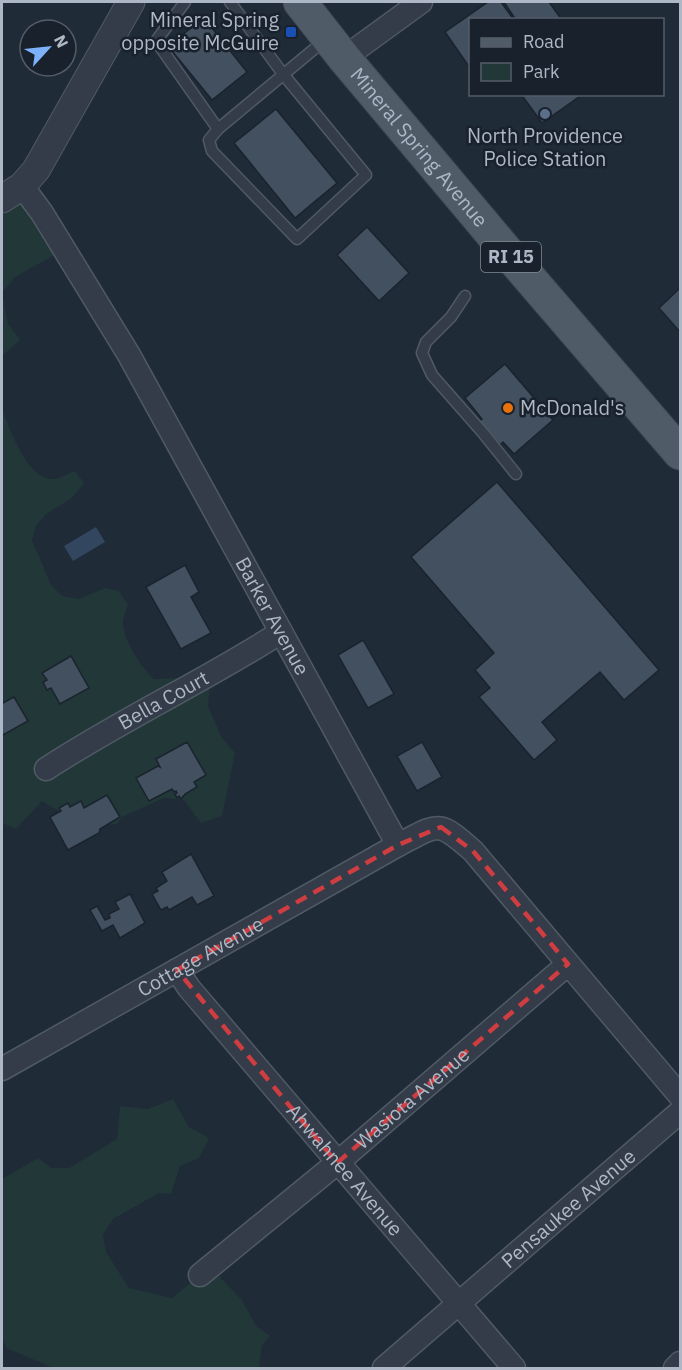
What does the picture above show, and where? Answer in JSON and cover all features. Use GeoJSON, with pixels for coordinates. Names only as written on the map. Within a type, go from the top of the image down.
{"type":"FeatureCollection","features":[{"type":"Feature","properties":{"kind":"main road","name":"Mineral Spring Avenue"},"geometry":{"type":"LineString","coordinates":[[300,2],[513,260],[681,453]]}},
{"type":"Feature","properties":{"kind":"street"},"geometry":{"type":"LineString","coordinates":[[12,192],[36,170],[131,2]]}},
{"type":"Feature","properties":{"kind":"street"},"geometry":{"type":"LineString","coordinates":[[336,48],[421,2]]}},
{"type":"Feature","properties":{"kind":"street","name":"Barker Avenue"},"geometry":{"type":"LineString","coordinates":[[12,192],[42,213],[129,356],[398,845]]}},
{"type":"Feature","properties":{"kind":"street","name":"Bella Court"},"geometry":{"type":"LineString","coordinates":[[46,769],[93,738],[281,632]]}},
{"type":"Feature","properties":{"kind":"street"},"geometry":{"type":"LineString","coordinates":[[398,845],[430,828],[441,827],[451,831],[486,867],[681,1096]]}},
{"type":"Feature","properties":{"kind":"street","name":"Cottage Avenue"},"geometry":{"type":"LineString","coordinates":[[2,1069],[398,845]]}},
{"type":"Feature","properties":{"kind":"street","name":"Wasiota Avenue"},"geometry":{"type":"LineString","coordinates":[[200,1275],[337,1163],[568,964]]}},
{"type":"Feature","properties":{"kind":"street","name":"Ahwahnee Avenue"},"geometry":{"type":"LineString","coordinates":[[177,970],[189,988],[337,1163],[514,1368]]}},
{"type":"Feature","properties":{"kind":"street","name":"Pensaukee Avenue"},"geometry":{"type":"LineString","coordinates":[[384,1368],[681,1112]]}},
{"type":"Feature","properties":{"kind":"street"},"geometry":{"type":"LineString","coordinates":[[675,1368],[681,1364]]}},
{"type":"Feature","properties":{"kind":"lane"},"geometry":{"type":"LineString","coordinates":[[184,2],[156,41],[218,129]]}},
{"type":"Feature","properties":{"kind":"lane"},"geometry":{"type":"LineString","coordinates":[[230,2],[283,75],[366,175],[297,239],[212,151],[209,140],[218,129],[283,75],[336,48]]}},
{"type":"Feature","properties":{"kind":"lane"},"geometry":{"type":"LineString","coordinates":[[465,296],[451,317],[426,342],[422,353],[432,375],[516,474]]}},
{"type":"Feature","properties":{"kind":"highlighted area"},"geometry":{"type":"Polygon","coordinates":[[[441,827],[473,851],[568,964],[337,1163],[177,970],[398,845],[441,827]]]}},
{"type":"Feature","properties":{"kind":"green space"},"geometry":{"type":"Polygon","coordinates":[[[14,191],[60,252],[15,277],[2,293],[2,196],[14,191]]]}},
{"type":"Feature","properties":{"kind":"green space"},"geometry":{"type":"Polygon","coordinates":[[[2,293],[8,324],[20,340],[3,355],[2,359],[2,293]]]}},
{"type":"Feature","properties":{"kind":"green space"},"geometry":{"type":"Polygon","coordinates":[[[2,410],[15,441],[35,471],[43,477],[53,479],[75,471],[84,483],[72,498],[46,514],[36,526],[32,540],[51,585],[62,596],[79,599],[105,588],[119,591],[128,605],[124,616],[124,631],[134,654],[149,674],[154,679],[186,678],[210,686],[208,706],[222,738],[235,753],[222,816],[201,823],[184,800],[164,798],[122,817],[117,824],[83,826],[42,801],[16,829],[2,823],[2,410]]]}},
{"type":"Feature","properties":{"kind":"green space"},"geometry":{"type":"Polygon","coordinates":[[[173,1099],[189,1127],[209,1138],[199,1158],[180,1166],[171,1194],[159,1193],[113,1219],[103,1235],[106,1252],[129,1288],[172,1298],[207,1269],[213,1270],[242,1300],[256,1326],[270,1336],[262,1345],[259,1368],[54,1368],[6,1348],[2,1338],[2,1179],[38,1158],[51,1168],[69,1168],[117,1139],[120,1106],[148,1109],[173,1099]]]}},
{"type":"Feature","properties":{"kind":"water"},"geometry":{"type":"Polygon","coordinates":[[[96,527],[105,542],[73,561],[64,546],[96,527]]]}},
{"type":"Feature","properties":{"kind":"building"},"geometry":{"type":"Polygon","coordinates":[[[488,2],[501,2],[513,18],[469,18],[469,67],[445,32],[488,2]]]}},
{"type":"Feature","properties":{"kind":"building"},"geometry":{"type":"Polygon","coordinates":[[[504,2],[549,2],[561,18],[515,18],[504,2]]]}},
{"type":"Feature","properties":{"kind":"building"},"geometry":{"type":"Polygon","coordinates":[[[204,18],[247,72],[212,100],[168,46],[204,18]]]}},
{"type":"Feature","properties":{"kind":"building","name":"North Providence Police Station"},"geometry":{"type":"Polygon","coordinates":[[[522,96],[580,96],[542,123],[522,96]]]}},
{"type":"Feature","properties":{"kind":"building"},"geometry":{"type":"Polygon","coordinates":[[[276,109],[337,183],[295,218],[234,143],[276,109]]]}},
{"type":"Feature","properties":{"kind":"building"},"geometry":{"type":"Polygon","coordinates":[[[367,227],[409,273],[379,301],[337,255],[367,227]]]}},
{"type":"Feature","properties":{"kind":"building"},"geometry":{"type":"Polygon","coordinates":[[[680,288],[680,332],[659,308],[680,288]]]}},
{"type":"Feature","properties":{"kind":"building","name":"McDonald's"},"geometry":{"type":"Polygon","coordinates":[[[505,364],[553,420],[514,454],[503,442],[500,445],[479,421],[482,419],[465,398],[505,364]]]}},
{"type":"Feature","properties":{"kind":"building"},"geometry":{"type":"Polygon","coordinates":[[[497,482],[659,670],[624,700],[600,672],[542,722],[557,740],[534,760],[479,697],[490,688],[475,670],[494,653],[411,557],[497,482]]]}},
{"type":"Feature","properties":{"kind":"building"},"geometry":{"type":"Polygon","coordinates":[[[185,565],[199,592],[191,597],[211,633],[181,649],[146,587],[185,565]]]}},
{"type":"Feature","properties":{"kind":"building"},"geometry":{"type":"Polygon","coordinates":[[[363,640],[394,694],[368,708],[338,655],[363,640]]]}},
{"type":"Feature","properties":{"kind":"building"},"geometry":{"type":"Polygon","coordinates":[[[71,656],[89,688],[60,704],[51,688],[47,690],[43,682],[47,680],[42,673],[71,656]]]}},
{"type":"Feature","properties":{"kind":"building"},"geometry":{"type":"Polygon","coordinates":[[[14,697],[28,721],[3,735],[2,701],[3,703],[14,697]]]}},
{"type":"Feature","properties":{"kind":"building"},"geometry":{"type":"Polygon","coordinates":[[[187,742],[206,775],[194,782],[197,787],[181,799],[179,796],[177,798],[176,791],[172,789],[149,801],[136,778],[160,767],[156,759],[187,742]]]}},
{"type":"Feature","properties":{"kind":"building"},"geometry":{"type":"Polygon","coordinates":[[[422,742],[442,777],[417,791],[397,756],[422,742]]]}},
{"type":"Feature","properties":{"kind":"building"},"geometry":{"type":"Polygon","coordinates":[[[107,795],[120,817],[100,829],[99,833],[68,850],[50,817],[61,811],[59,808],[68,803],[70,807],[81,801],[84,808],[107,795]]]}},
{"type":"Feature","properties":{"kind":"building"},"geometry":{"type":"Polygon","coordinates":[[[191,854],[214,896],[197,905],[192,897],[169,910],[167,907],[161,910],[152,894],[158,891],[156,888],[167,881],[162,872],[191,854]]]}},
{"type":"Feature","properties":{"kind":"building"},"geometry":{"type":"Polygon","coordinates":[[[130,894],[145,923],[120,938],[113,925],[102,931],[90,910],[97,906],[105,920],[110,918],[109,914],[119,909],[115,902],[130,894]]]}},
{"type":"Feature","properties":{"kind":"place","name":"Mineral Spring opposite McGuire"},"geometry":{"type":"Point","coordinates":[291,32]}},
{"type":"Feature","properties":{"kind":"place","name":"North Providence Police Station"},"geometry":{"type":"Point","coordinates":[545,114]}},
{"type":"Feature","properties":{"kind":"place","name":"McDonald's"},"geometry":{"type":"Point","coordinates":[508,408]}}]}
